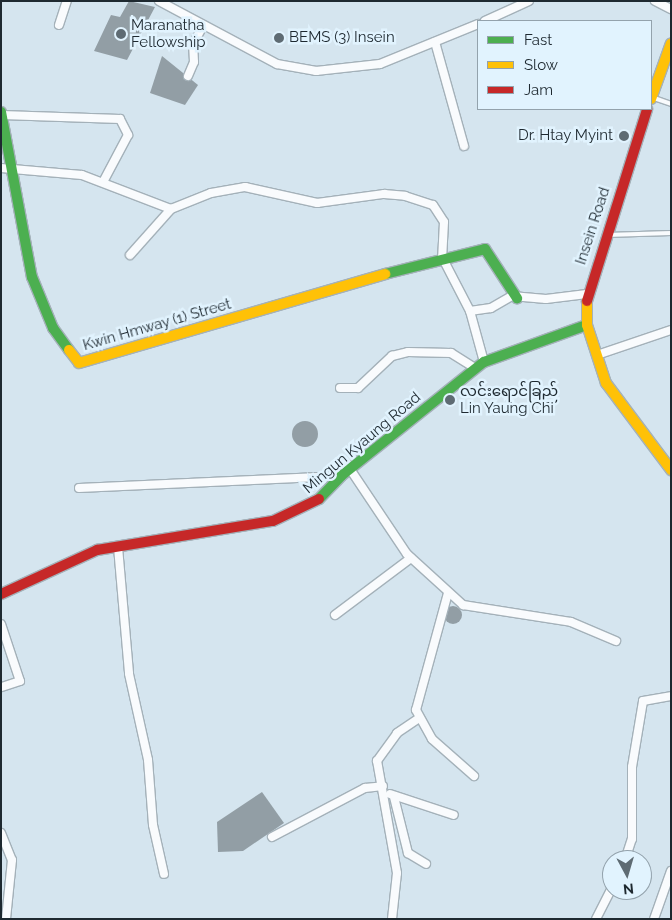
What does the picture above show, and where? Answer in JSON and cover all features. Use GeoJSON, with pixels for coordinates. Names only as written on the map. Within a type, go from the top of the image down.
{"type":"FeatureCollection","features":[{"type":"Feature","properties":{"kind":"street"},"geometry":{"type":"LineString","coordinates":[[59,24],[67,1]]}},
{"type":"Feature","properties":{"kind":"street"},"geometry":{"type":"LineString","coordinates":[[159,1],[277,64],[316,71],[380,64],[477,24]]}},
{"type":"Feature","properties":{"kind":"street"},"geometry":{"type":"LineString","coordinates":[[491,20],[529,1]]}},
{"type":"Feature","properties":{"kind":"street"},"geometry":{"type":"LineString","coordinates":[[655,1],[671,9]]}},
{"type":"Feature","properties":{"kind":"street"},"geometry":{"type":"LineString","coordinates":[[188,76],[194,62],[193,44],[203,26]]}},
{"type":"Feature","properties":{"kind":"street"},"geometry":{"type":"LineString","coordinates":[[435,42],[464,146]]}},
{"type":"Feature","properties":{"kind":"street"},"geometry":{"type":"LineString","coordinates":[[653,90],[671,43]]}},
{"type":"Feature","properties":{"kind":"street","name":"Insein Road"},"geometry":{"type":"LineString","coordinates":[[645,110],[587,294],[587,325],[606,383],[671,470]]}},
{"type":"Feature","properties":{"kind":"street"},"geometry":{"type":"LineString","coordinates":[[1,114],[120,119],[127,125],[128,135],[103,182]]}},
{"type":"Feature","properties":{"kind":"street","name":"Kwin Hmway (1) Street"},"geometry":{"type":"LineString","coordinates":[[1,114],[6,168],[32,277],[53,328],[79,363],[442,257]]}},
{"type":"Feature","properties":{"kind":"street"},"geometry":{"type":"LineString","coordinates":[[6,168],[103,182],[171,209]]}},
{"type":"Feature","properties":{"kind":"street"},"geometry":{"type":"LineString","coordinates":[[130,255],[171,209],[211,193],[245,187],[317,203],[384,194],[405,196],[433,205],[444,222],[442,257],[470,311],[480,365]]}},
{"type":"Feature","properties":{"kind":"street"},"geometry":{"type":"LineString","coordinates":[[442,257],[487,250],[518,298]]}},
{"type":"Feature","properties":{"kind":"street"},"geometry":{"type":"LineString","coordinates":[[470,311],[491,308],[512,296],[518,298],[587,294]]}},
{"type":"Feature","properties":{"kind":"street","name":"Mingun Kyaung Road"},"geometry":{"type":"LineString","coordinates":[[1,594],[97,550],[272,521],[314,506],[341,476],[480,365],[587,325]]}},
{"type":"Feature","properties":{"kind":"street"},"geometry":{"type":"LineString","coordinates":[[597,355],[671,330]]}},
{"type":"Feature","properties":{"kind":"street"},"geometry":{"type":"LineString","coordinates":[[340,388],[358,388],[392,356],[408,352],[451,353],[480,365]]}},
{"type":"Feature","properties":{"kind":"street"},"geometry":{"type":"LineString","coordinates":[[350,469],[411,558],[448,593],[479,611],[571,622],[616,641]]}},
{"type":"Feature","properties":{"kind":"street"},"geometry":{"type":"LineString","coordinates":[[79,488],[341,476]]}},
{"type":"Feature","properties":{"kind":"street"},"geometry":{"type":"LineString","coordinates":[[118,547],[129,674],[148,760],[153,825],[164,874]]}},
{"type":"Feature","properties":{"kind":"street"},"geometry":{"type":"LineString","coordinates":[[335,615],[411,558]]}},
{"type":"Feature","properties":{"kind":"street"},"geometry":{"type":"LineString","coordinates":[[448,593],[417,699],[418,719],[432,739],[474,776]]}},
{"type":"Feature","properties":{"kind":"street"},"geometry":{"type":"LineString","coordinates":[[1,624],[20,681],[1,687]]}},
{"type":"Feature","properties":{"kind":"street"},"geometry":{"type":"LineString","coordinates":[[628,850],[632,839],[632,766],[642,701],[671,696]]}},
{"type":"Feature","properties":{"kind":"street"},"geometry":{"type":"LineString","coordinates":[[392,919],[397,873],[384,789],[377,761],[381,750],[418,719]]}},
{"type":"Feature","properties":{"kind":"street"},"geometry":{"type":"LineString","coordinates":[[272,837],[365,788],[384,789],[394,797],[454,816]]}},
{"type":"Feature","properties":{"kind":"street"},"geometry":{"type":"LineString","coordinates":[[394,797],[408,853],[426,864]]}},
{"type":"Feature","properties":{"kind":"street"},"geometry":{"type":"LineString","coordinates":[[1,833],[12,860],[6,919]]}},
{"type":"Feature","properties":{"kind":"street"},"geometry":{"type":"LineString","coordinates":[[654,919],[671,871]]}},
{"type":"Feature","properties":{"kind":"street"},"geometry":{"type":"LineString","coordinates":[[596,919],[606,900]]}},
{"type":"Feature","properties":{"kind":"lane"},"geometry":{"type":"LineString","coordinates":[[653,90],[671,104]]}},
{"type":"Feature","properties":{"kind":"lane"},"geometry":{"type":"LineString","coordinates":[[605,235],[671,233]]}},
{"type":"Feature","properties":{"kind":"building","name":"Maranatha Fellowship"},"geometry":{"type":"Polygon","coordinates":[[[129,1],[155,7],[127,60],[94,51],[111,15],[120,17],[129,1]]]}},
{"type":"Feature","properties":{"kind":"building"},"geometry":{"type":"Polygon","coordinates":[[[162,56],[198,85],[185,105],[150,93],[162,56]]]}},
{"type":"Feature","properties":{"kind":"building"},"geometry":{"type":"Polygon","coordinates":[[[305,421],[314,425],[318,434],[314,443],[305,447],[296,443],[292,434],[296,425],[305,421]]]}},
{"type":"Feature","properties":{"kind":"building"},"geometry":{"type":"Polygon","coordinates":[[[453,606],[459,609],[462,615],[459,621],[453,624],[447,621],[444,615],[447,609],[453,606]]]}},
{"type":"Feature","properties":{"kind":"building"},"geometry":{"type":"Polygon","coordinates":[[[262,792],[284,823],[243,851],[218,852],[217,822],[262,792]]]}},
{"type":"Feature","properties":{"kind":"traffic: fast"},"geometry":{"type":"LineString","coordinates":[[1,112],[32,277],[53,328],[69,350]]}},
{"type":"Feature","properties":{"kind":"traffic: fast"},"geometry":{"type":"LineString","coordinates":[[385,274],[485,249],[517,298]]}},
{"type":"Feature","properties":{"kind":"traffic: fast"},"geometry":{"type":"LineString","coordinates":[[319,499],[341,476],[484,362],[587,325]]}},
{"type":"Feature","properties":{"kind":"traffic: slow"},"geometry":{"type":"LineString","coordinates":[[652,96],[671,43]]}},
{"type":"Feature","properties":{"kind":"traffic: slow"},"geometry":{"type":"LineString","coordinates":[[69,350],[79,363],[385,274]]}},
{"type":"Feature","properties":{"kind":"traffic: slow"},"geometry":{"type":"LineString","coordinates":[[587,301],[587,325],[606,383],[671,470]]}},
{"type":"Feature","properties":{"kind":"traffic: jam"},"geometry":{"type":"LineString","coordinates":[[587,301],[647,110]]}},
{"type":"Feature","properties":{"kind":"traffic: jam"},"geometry":{"type":"LineString","coordinates":[[1,594],[97,550],[273,521],[319,499]]}},
{"type":"Feature","properties":{"kind":"place","name":"Maranatha Fellowship"},"geometry":{"type":"Point","coordinates":[121,34]}},
{"type":"Feature","properties":{"kind":"place","name":"BEMS (3) Insein"},"geometry":{"type":"Point","coordinates":[279,38]}},
{"type":"Feature","properties":{"kind":"place","name":"Dr. Htay Myint"},"geometry":{"type":"Point","coordinates":[624,136]}},
{"type":"Feature","properties":{"kind":"place","name":"လင်းရောင်ခြည် Lin Yaung Chi"},"geometry":{"type":"Point","coordinates":[450,400]}}]}
